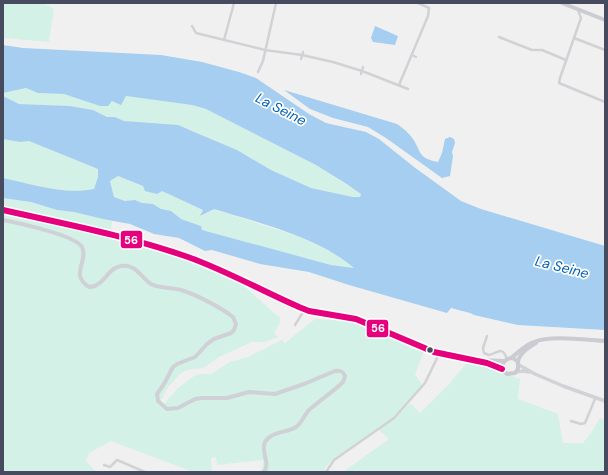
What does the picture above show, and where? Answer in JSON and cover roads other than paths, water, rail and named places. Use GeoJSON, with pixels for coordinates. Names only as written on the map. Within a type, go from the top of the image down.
{"type":"FeatureCollection","features":[{"type":"Feature","properties":{"kind":"main road"},"geometry":{"type":"LineString","coordinates":[[562,3],[605,19]]}},
{"type":"Feature","properties":{"kind":"main road"},"geometry":{"type":"LineString","coordinates":[[568,3],[605,19]]}},
{"type":"Feature","properties":{"kind":"main road"},"geometry":{"type":"LineString","coordinates":[[3,210],[132,241],[184,256],[219,270],[305,309],[356,319],[412,344],[439,354],[487,363],[502,369],[507,374],[511,375],[518,369],[520,355],[532,345],[552,339]]}},
{"type":"Feature","properties":{"kind":"main road"},"geometry":{"type":"LineString","coordinates":[[3,220],[40,228],[77,242],[82,247],[83,253],[80,277],[83,284],[89,287],[98,285],[118,267],[130,267],[138,271],[153,285],[186,292],[208,302],[233,317],[236,326],[231,333],[209,342],[195,358],[177,364],[170,370],[164,384],[157,394],[160,404],[167,409],[178,408],[202,398],[227,398],[249,392],[275,394],[335,371],[343,372],[345,376],[343,382],[310,410],[298,426],[291,430],[273,435],[266,441],[264,447],[267,462],[264,472]]}},
{"type":"Feature","properties":{"kind":"main road"},"geometry":{"type":"LineString","coordinates":[[502,369],[502,365],[507,359],[525,346],[543,339],[605,341]]}},
{"type":"Feature","properties":{"kind":"main road"},"geometry":{"type":"LineString","coordinates":[[464,358],[500,361],[515,359],[518,363]]}},
{"type":"Feature","properties":{"kind":"street"},"geometry":{"type":"LineString","coordinates":[[224,40],[234,3]]}},
{"type":"Feature","properties":{"kind":"street"},"geometry":{"type":"LineString","coordinates":[[258,72],[261,67],[276,3]]}},
{"type":"Feature","properties":{"kind":"street"},"geometry":{"type":"LineString","coordinates":[[399,85],[428,16],[429,8],[418,3]]}},
{"type":"Feature","properties":{"kind":"street"},"geometry":{"type":"LineString","coordinates":[[578,10],[581,18],[560,78],[560,83],[605,102]]}},
{"type":"Feature","properties":{"kind":"street"},"geometry":{"type":"LineString","coordinates":[[581,18],[589,14]]}},
{"type":"Feature","properties":{"kind":"street"},"geometry":{"type":"LineString","coordinates":[[192,26],[196,33],[265,50],[302,55],[344,67],[362,70],[406,89]]}},
{"type":"Feature","properties":{"kind":"street"},"geometry":{"type":"LineString","coordinates":[[498,37],[532,50],[542,50],[566,60]]}},
{"type":"Feature","properties":{"kind":"street"},"geometry":{"type":"LineString","coordinates":[[574,38],[605,50]]}},
{"type":"Feature","properties":{"kind":"street"},"geometry":{"type":"LineString","coordinates":[[412,55],[416,57]]}},
{"type":"Feature","properties":{"kind":"street"},"geometry":{"type":"LineString","coordinates":[[295,325],[305,309]]}},
{"type":"Feature","properties":{"kind":"street"},"geometry":{"type":"LineString","coordinates":[[487,336],[483,348],[484,353],[489,355],[502,351],[507,359]]}},
{"type":"Feature","properties":{"kind":"street"},"geometry":{"type":"LineString","coordinates":[[326,472],[334,460],[394,418],[425,383],[439,354]]}},
{"type":"Feature","properties":{"kind":"street"},"geometry":{"type":"LineString","coordinates":[[518,363],[535,374]]}},
{"type":"Feature","properties":{"kind":"street"},"geometry":{"type":"LineString","coordinates":[[516,372],[523,371],[535,374],[605,402]]}},
{"type":"Feature","properties":{"kind":"street"},"geometry":{"type":"LineString","coordinates":[[571,421],[584,424],[595,399]]}},
{"type":"Feature","properties":{"kind":"street"},"geometry":{"type":"LineString","coordinates":[[104,465],[110,467],[117,460],[145,472]]}},
{"type":"Feature","properties":{"kind":"water"},"geometry":{"type":"Polygon","coordinates":[[[375,26],[398,36],[395,45],[373,42],[371,38],[375,26]]]}},
{"type":"Feature","properties":{"kind":"water","name":"La Seine"},"geometry":{"type":"Polygon","coordinates":[[[3,45],[23,48],[161,55],[202,62],[256,78],[309,114],[326,123],[366,132],[379,139],[414,167],[461,201],[481,209],[605,246],[605,330],[518,325],[451,308],[447,313],[309,272],[260,264],[212,250],[205,251],[179,238],[154,234],[130,224],[74,212],[57,210],[31,202],[3,198],[3,178],[60,190],[72,191],[94,189],[98,177],[98,169],[29,141],[20,142],[3,139],[3,96],[19,104],[70,106],[93,110],[107,117],[115,117],[124,121],[178,125],[237,150],[271,170],[311,188],[353,197],[360,197],[361,194],[316,165],[206,109],[192,105],[126,96],[121,105],[112,101],[108,106],[100,106],[64,94],[38,93],[26,88],[3,93],[3,45]],[[118,176],[110,181],[114,197],[125,201],[135,200],[142,203],[153,204],[161,209],[171,211],[181,219],[201,226],[202,230],[331,265],[354,268],[339,257],[306,239],[214,209],[200,216],[203,210],[162,191],[157,194],[145,191],[143,186],[118,176]]]}},
{"type":"Feature","properties":{"kind":"water"},"geometry":{"type":"Polygon","coordinates":[[[284,90],[397,124],[406,131],[416,144],[421,154],[427,159],[438,162],[442,153],[445,139],[450,137],[454,139],[455,143],[452,152],[453,156],[450,176],[442,178],[368,127],[333,118],[310,109],[284,90]]]}}]}
